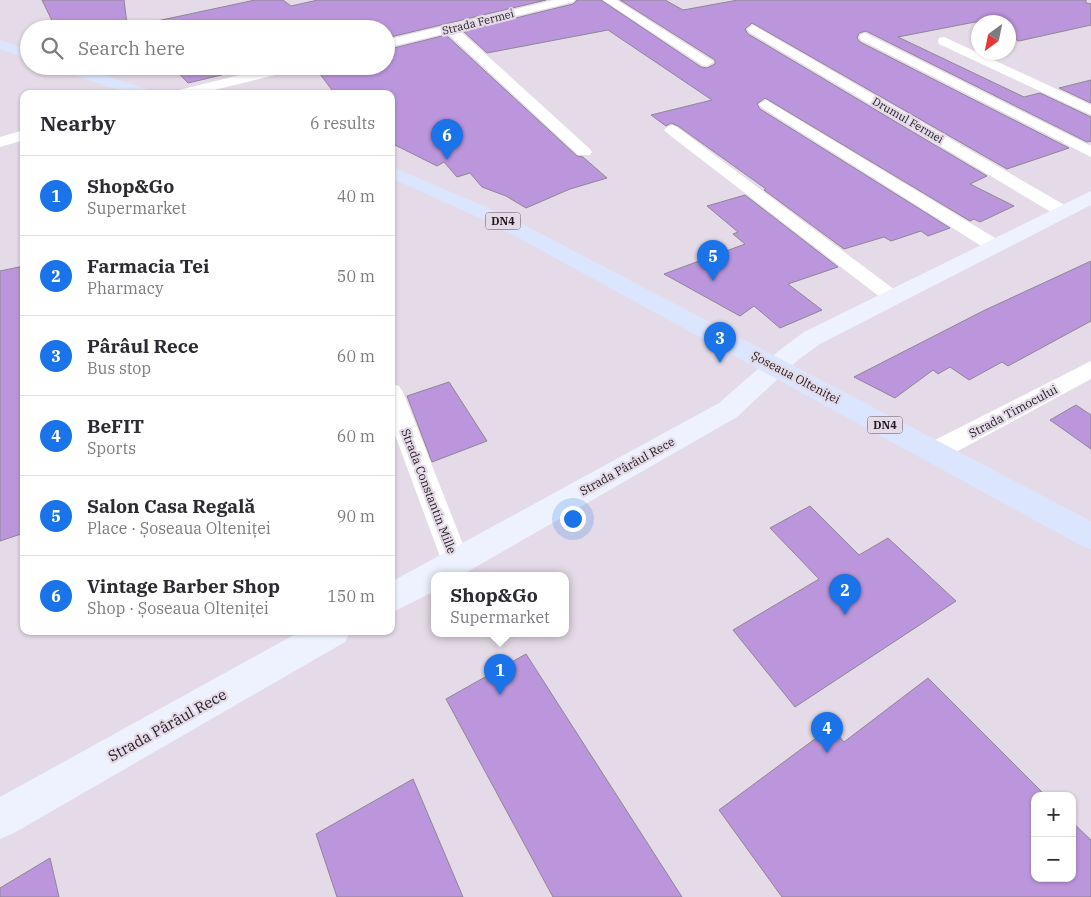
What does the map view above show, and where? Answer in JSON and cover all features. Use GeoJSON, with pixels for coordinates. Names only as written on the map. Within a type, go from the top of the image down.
{"type":"FeatureCollection","features":[{"type":"Feature","properties":{"kind":"main road"},"geometry":{"type":"LineString","coordinates":[[0,44],[20,52]]}},
{"type":"Feature","properties":{"kind":"main road"},"geometry":{"type":"LineString","coordinates":[[88,75],[134,90]]}},
{"type":"Feature","properties":{"kind":"main road","name":"Șoseaua Olteniței"},"geometry":{"type":"LineString","coordinates":[[395,173],[502,221],[1091,536]]}},
{"type":"Feature","properties":{"kind":"street","name":"Strada Fermei"},"geometry":{"type":"LineString","coordinates":[[395,42],[569,0]]}},
{"type":"Feature","properties":{"kind":"street"},"geometry":{"type":"LineString","coordinates":[[609,0],[708,62]]}},
{"type":"Feature","properties":{"kind":"street"},"geometry":{"type":"LineString","coordinates":[[509,4],[524,11]]}},
{"type":"Feature","properties":{"kind":"street"},"geometry":{"type":"LineString","coordinates":[[450,29],[584,152]]}},
{"type":"Feature","properties":{"kind":"street","name":"Drumul Fermei"},"geometry":{"type":"LineString","coordinates":[[753,29],[1062,211]]}},
{"type":"Feature","properties":{"kind":"street"},"geometry":{"type":"LineString","coordinates":[[865,37],[1091,152]]}},
{"type":"Feature","properties":{"kind":"street"},"geometry":{"type":"LineString","coordinates":[[944,41],[1091,111]]}},
{"type":"Feature","properties":{"kind":"street"},"geometry":{"type":"LineString","coordinates":[[196,90],[257,75]]}},
{"type":"Feature","properties":{"kind":"street"},"geometry":{"type":"LineString","coordinates":[[766,104],[992,246]]}},
{"type":"Feature","properties":{"kind":"street"},"geometry":{"type":"LineString","coordinates":[[672,130],[892,297]]}},
{"type":"Feature","properties":{"kind":"street"},"geometry":{"type":"LineString","coordinates":[[0,142],[20,136]]}},
{"type":"Feature","properties":{"kind":"street"},"geometry":{"type":"LineString","coordinates":[[776,366],[798,346],[1091,197]]}},
{"type":"Feature","properties":{"kind":"street","name":"Strada Pârâul Rece"},"geometry":{"type":"LineString","coordinates":[[438,572],[728,410],[754,391],[776,366]]}},
{"type":"Feature","properties":{"kind":"street","name":"Strada Timocului"},"geometry":{"type":"LineString","coordinates":[[934,452],[1091,369]]}},
{"type":"Feature","properties":{"kind":"street","name":"Strada Constantin Mille"},"geometry":{"type":"LineString","coordinates":[[395,402],[456,562]]}},
{"type":"Feature","properties":{"kind":"street","name":"Strada Pârâul Rece"},"geometry":{"type":"LineString","coordinates":[[395,597],[431,576]]}},
{"type":"Feature","properties":{"kind":"street","name":"Strada Pârâul Rece"},"geometry":{"type":"LineString","coordinates":[[0,819],[327,635]]}},
{"type":"Feature","properties":{"kind":"building"},"geometry":{"type":"Polygon","coordinates":[[[42,0],[124,0],[126,20],[52,20],[42,0]]]}},
{"type":"Feature","properties":{"kind":"building"},"geometry":{"type":"Polygon","coordinates":[[[255,0],[283,0],[291,6],[318,0],[546,0],[395,36],[395,20],[162,20],[255,0]]]}},
{"type":"Feature","properties":{"kind":"building"},"geometry":{"type":"Polygon","coordinates":[[[577,0],[601,0],[701,67],[707,68],[715,64],[715,60],[620,0],[665,0],[683,10],[738,0],[1086,0],[1086,3],[1091,4],[1091,25],[1019,41],[1016,40],[1016,15],[971,15],[971,23],[898,37],[1024,97],[1040,93],[1091,117],[1091,141],[1087,142],[866,31],[859,33],[857,38],[860,42],[1069,148],[1007,169],[752,23],[745,29],[748,34],[987,176],[970,184],[1014,206],[980,222],[974,219],[970,221],[765,98],[757,104],[760,109],[950,228],[928,236],[921,231],[891,241],[884,237],[844,249],[764,190],[766,189],[678,126],[671,123],[666,126],[651,115],[712,100],[608,30],[487,53],[463,31],[573,4],[577,0]]]}},
{"type":"Feature","properties":{"kind":"building"},"geometry":{"type":"Polygon","coordinates":[[[446,35],[577,156],[583,157],[607,178],[570,189],[526,208],[506,196],[482,187],[470,173],[457,177],[444,162],[437,166],[395,145],[395,90],[332,90],[321,75],[395,75],[395,48],[446,35]]]}},
{"type":"Feature","properties":{"kind":"building"},"geometry":{"type":"Polygon","coordinates":[[[180,75],[221,75],[188,83],[180,75]]]}},
{"type":"Feature","properties":{"kind":"building"},"geometry":{"type":"Polygon","coordinates":[[[1091,80],[1091,103],[1059,88],[1091,80]]]}},
{"type":"Feature","properties":{"kind":"building"},"geometry":{"type":"Polygon","coordinates":[[[745,195],[838,267],[788,284],[822,310],[780,328],[754,306],[740,316],[664,274],[745,244],[733,234],[738,232],[707,206],[745,195]]]}},
{"type":"Feature","properties":{"kind":"building"},"geometry":{"type":"Polygon","coordinates":[[[1091,261],[1091,321],[1008,366],[1002,362],[969,380],[950,367],[938,374],[933,370],[895,398],[854,377],[983,311],[1091,261]]]}},
{"type":"Feature","properties":{"kind":"building"},"geometry":{"type":"Polygon","coordinates":[[[20,267],[20,534],[0,541],[0,271],[20,267]]]}},
{"type":"Feature","properties":{"kind":"building"},"geometry":{"type":"Polygon","coordinates":[[[449,382],[487,441],[432,462],[407,396],[449,382]]]}},
{"type":"Feature","properties":{"kind":"building"},"geometry":{"type":"Polygon","coordinates":[[[1076,405],[1091,415],[1091,449],[1050,420],[1076,405]]]}},
{"type":"Feature","properties":{"kind":"building"},"geometry":{"type":"Polygon","coordinates":[[[810,506],[859,555],[888,538],[956,601],[795,707],[733,630],[819,579],[770,528],[810,506]]]}},
{"type":"Feature","properties":{"kind":"building"},"geometry":{"type":"Polygon","coordinates":[[[526,654],[682,897],[553,897],[446,699],[526,654]]]}},
{"type":"Feature","properties":{"kind":"building"},"geometry":{"type":"Polygon","coordinates":[[[928,678],[1042,792],[1031,792],[1031,882],[1076,882],[1076,826],[1091,840],[1091,897],[782,897],[719,810],[831,727],[844,742],[928,678]]]}},
{"type":"Feature","properties":{"kind":"building"},"geometry":{"type":"Polygon","coordinates":[[[413,779],[463,897],[337,897],[316,834],[413,779]]]}},
{"type":"Feature","properties":{"kind":"building"},"geometry":{"type":"Polygon","coordinates":[[[50,858],[59,897],[0,897],[0,888],[50,858]]]}},
{"type":"Feature","properties":{"kind":"place","name":"Vintage Barber Shop"},"geometry":{"type":"Point","coordinates":[447,160]}},
{"type":"Feature","properties":{"kind":"place","name":"Salon Casa Regală"},"geometry":{"type":"Point","coordinates":[713,281]}},
{"type":"Feature","properties":{"kind":"place","name":"Pârâul Rece"},"geometry":{"type":"Point","coordinates":[720,363]}},
{"type":"Feature","properties":{"kind":"place","name":"Farmacia Tei"},"geometry":{"type":"Point","coordinates":[845,615]}},
{"type":"Feature","properties":{"kind":"place","name":"Shop&Go"},"geometry":{"type":"Point","coordinates":[500,695]}},
{"type":"Feature","properties":{"kind":"place","name":"BeFIT"},"geometry":{"type":"Point","coordinates":[827,753]}}]}
